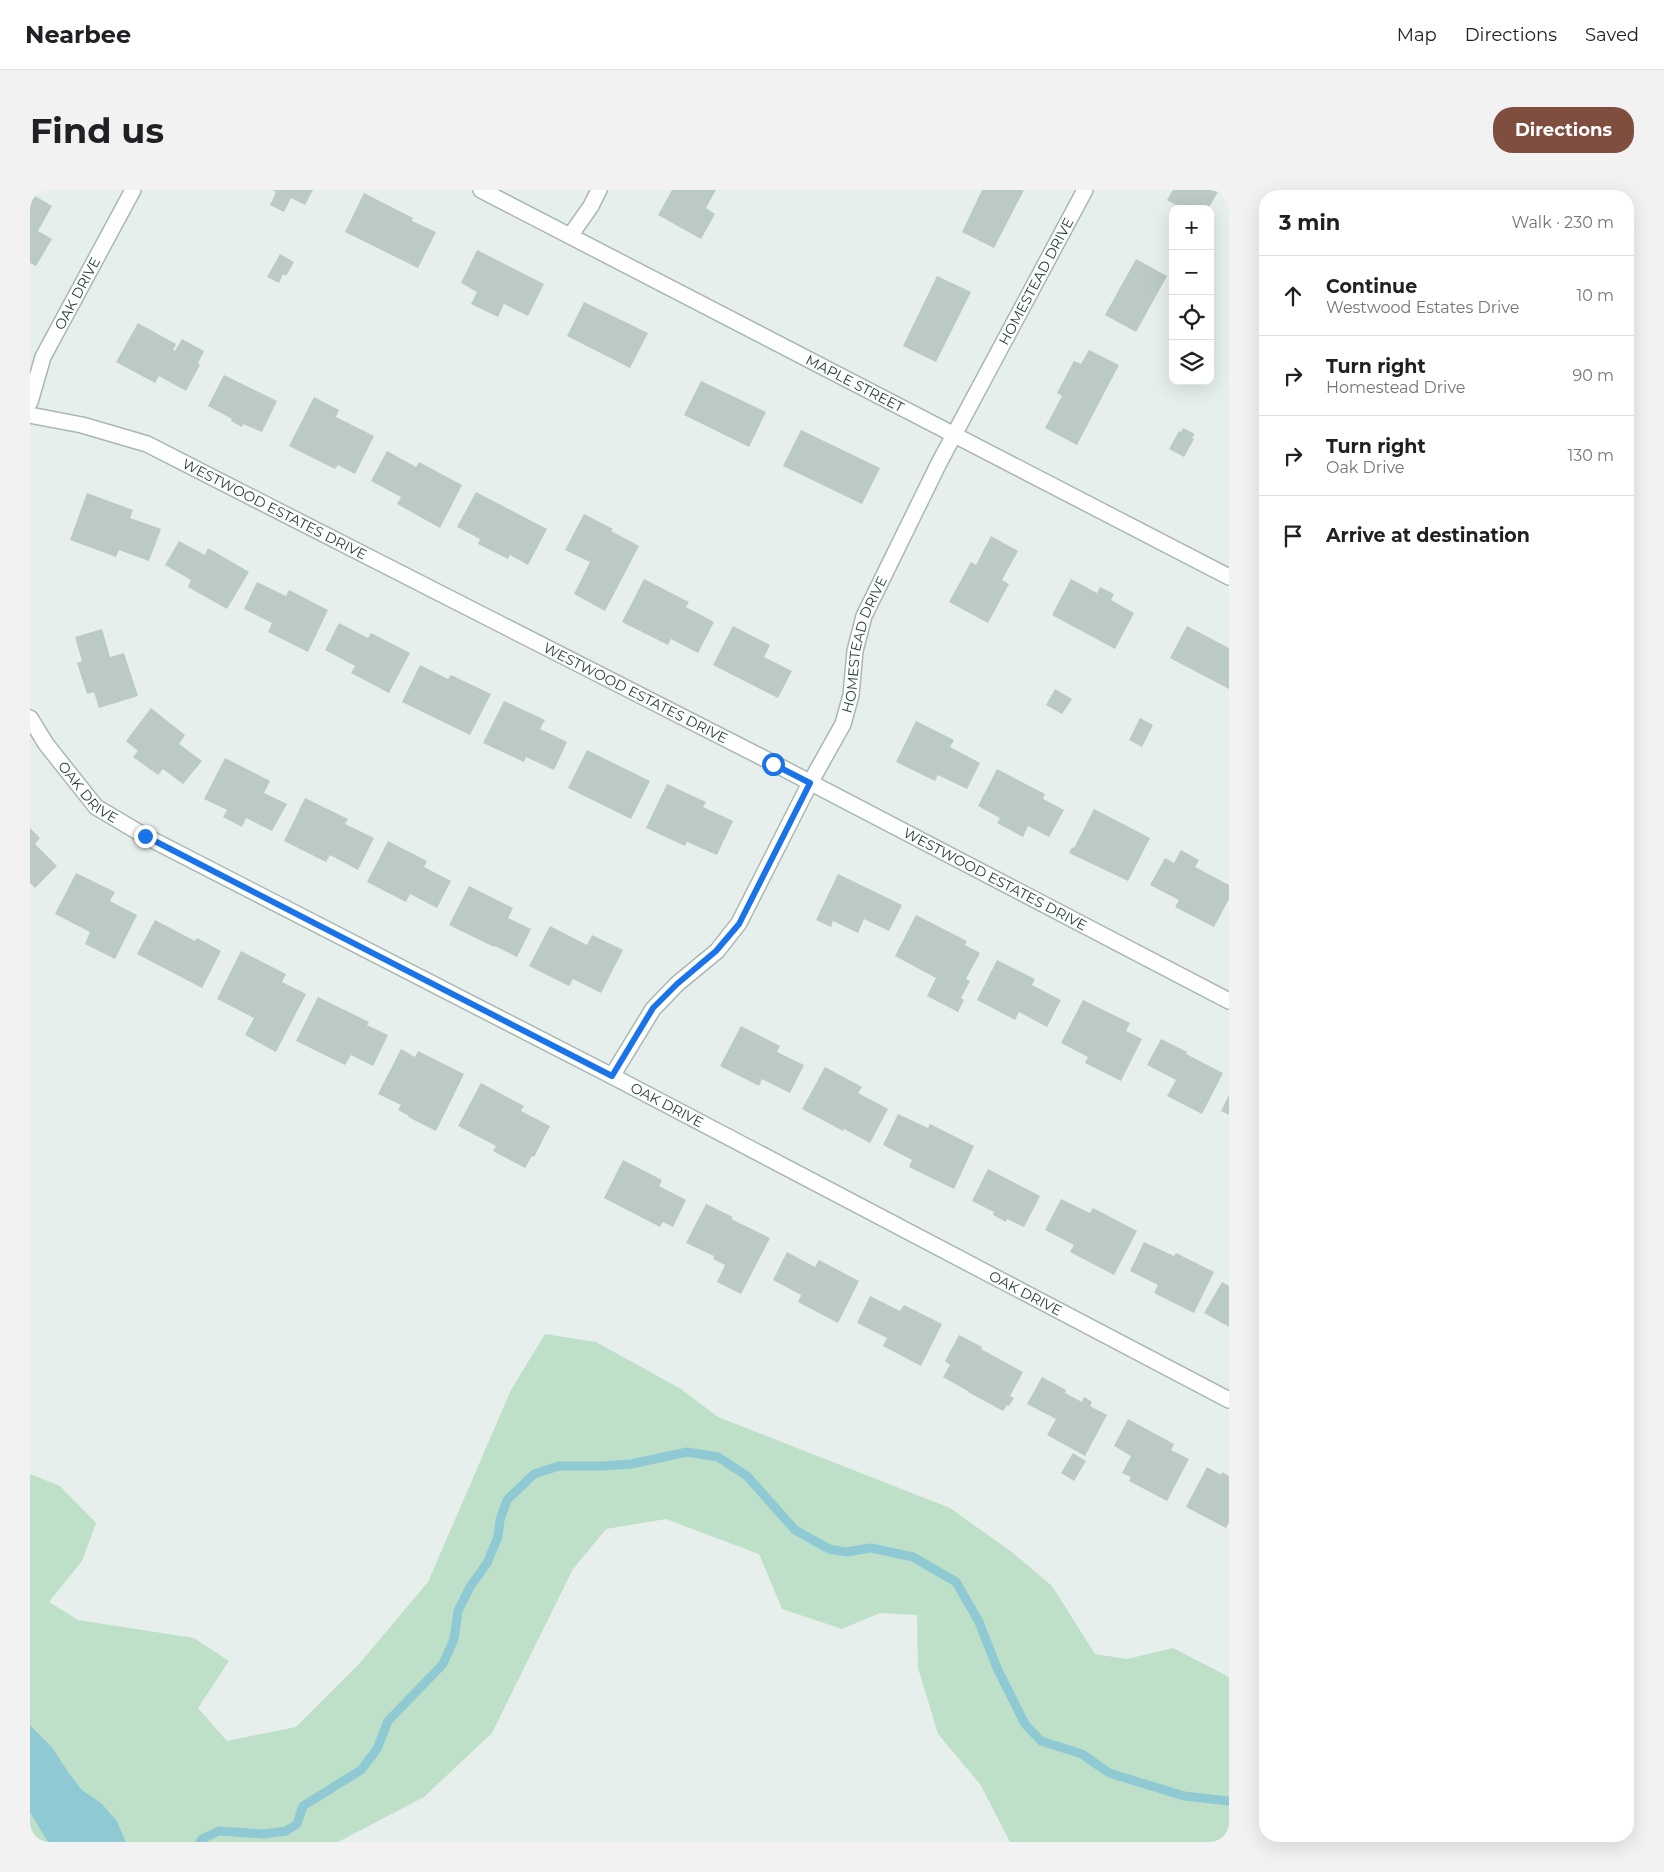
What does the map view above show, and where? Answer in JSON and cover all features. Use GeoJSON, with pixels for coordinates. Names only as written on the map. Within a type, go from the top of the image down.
{"type":"FeatureCollection","features":[{"type":"Feature","properties":{"kind":"street","name":"OAK DRIVE"},"geometry":{"type":"LineString","coordinates":[[30,402],[43,357],[133,190]]}},
{"type":"Feature","properties":{"kind":"street","name":"MAPLE STREET"},"geometry":{"type":"LineString","coordinates":[[481,190],[1229,577]]}},
{"type":"Feature","properties":{"kind":"street"},"geometry":{"type":"LineString","coordinates":[[570,236],[591,206],[599,190]]}},
{"type":"Feature","properties":{"kind":"street","name":"HOMESTEAD DRIVE"},"geometry":{"type":"LineString","coordinates":[[612,1076],[653,1008],[677,984],[716,951],[739,924],[810,783],[843,724],[851,695],[855,651],[864,616],[954,436],[1085,190]]}},
{"type":"Feature","properties":{"kind":"street","name":"WESTWOOD ESTATES DRIVE"},"geometry":{"type":"LineString","coordinates":[[30,414],[82,425],[147,444],[810,783],[1229,1001]]}},
{"type":"Feature","properties":{"kind":"street","name":"OAK DRIVE"},"geometry":{"type":"LineString","coordinates":[[30,718],[46,744],[96,807],[145,836],[612,1076],[1229,1400]]}},
{"type":"Feature","properties":{"kind":"green space"},"geometry":{"type":"Polygon","coordinates":[[[545,1334],[596,1342],[681,1389],[718,1417],[950,1508],[1013,1553],[1052,1586],[1095,1654],[1127,1659],[1173,1648],[1229,1677],[1229,1842],[1010,1842],[980,1784],[938,1734],[918,1668],[917,1615],[880,1613],[842,1629],[782,1609],[759,1554],[666,1519],[606,1529],[573,1569],[492,1733],[424,1797],[338,1842],[126,1842],[117,1821],[101,1804],[82,1790],[52,1747],[30,1725],[30,1474],[60,1486],[96,1523],[82,1561],[49,1602],[78,1620],[194,1638],[229,1661],[198,1708],[227,1741],[296,1727],[359,1664],[428,1582],[511,1390],[545,1334]]]}},
{"type":"Feature","properties":{"kind":"green space"},"geometry":{"type":"Polygon","coordinates":[[[30,1782],[76,1842],[30,1842],[30,1782]]]}},
{"type":"Feature","properties":{"kind":"water"},"geometry":{"type":"Polygon","coordinates":[[[30,1725],[52,1747],[82,1790],[101,1803],[117,1821],[126,1842],[48,1842],[30,1812],[30,1725]]]}},
{"type":"Feature","properties":{"kind":"building"},"geometry":{"type":"Polygon","coordinates":[[[272,190],[313,190],[305,205],[291,198],[284,212],[270,205],[276,192],[272,190]]]}},
{"type":"Feature","properties":{"kind":"building"},"geometry":{"type":"Polygon","coordinates":[[[672,190],[716,190],[706,208],[715,214],[701,239],[658,215],[672,190]]]}},
{"type":"Feature","properties":{"kind":"building"},"geometry":{"type":"Polygon","coordinates":[[[982,190],[1024,190],[994,248],[962,232],[982,190]]]}},
{"type":"Feature","properties":{"kind":"building"},"geometry":{"type":"Polygon","coordinates":[[[1173,190],[1219,190],[1210,205],[1176,205],[1167,200],[1173,190]]]}},
{"type":"Feature","properties":{"kind":"building"},"geometry":{"type":"Polygon","coordinates":[[[30,193],[52,206],[38,231],[52,239],[36,266],[30,263],[30,193]]]}},
{"type":"Feature","properties":{"kind":"building"},"geometry":{"type":"Polygon","coordinates":[[[364,193],[413,218],[412,221],[436,232],[418,268],[345,232],[364,193]]]}},
{"type":"Feature","properties":{"kind":"building"},"geometry":{"type":"Polygon","coordinates":[[[477,250],[544,284],[528,316],[504,304],[498,317],[471,304],[477,292],[461,283],[477,250]]]}},
{"type":"Feature","properties":{"kind":"building"},"geometry":{"type":"Polygon","coordinates":[[[280,254],[294,262],[286,276],[283,274],[279,283],[267,277],[280,254]]]}},
{"type":"Feature","properties":{"kind":"building"},"geometry":{"type":"Polygon","coordinates":[[[1136,259],[1167,276],[1136,332],[1105,315],[1136,259]]]}},
{"type":"Feature","properties":{"kind":"building"},"geometry":{"type":"Polygon","coordinates":[[[937,276],[971,292],[936,362],[903,346],[937,276]]]}},
{"type":"Feature","properties":{"kind":"building"},"geometry":{"type":"Polygon","coordinates":[[[584,302],[648,333],[630,368],[567,336],[584,302]]]}},
{"type":"Feature","properties":{"kind":"building"},"geometry":{"type":"Polygon","coordinates":[[[138,323],[176,344],[173,350],[175,351],[182,339],[204,351],[198,363],[200,365],[186,391],[159,376],[155,383],[116,362],[138,323]]]}},
{"type":"Feature","properties":{"kind":"building"},"geometry":{"type":"Polygon","coordinates":[[[1089,350],[1119,365],[1077,445],[1045,428],[1062,396],[1057,393],[1074,361],[1081,364],[1089,350]]]}},
{"type":"Feature","properties":{"kind":"building"},"geometry":{"type":"Polygon","coordinates":[[[224,375],[277,401],[262,432],[243,424],[242,427],[231,421],[232,419],[208,406],[224,375]]]}},
{"type":"Feature","properties":{"kind":"building"},"geometry":{"type":"Polygon","coordinates":[[[701,381],[766,412],[749,447],[684,415],[701,381]]]}},
{"type":"Feature","properties":{"kind":"building"},"geometry":{"type":"Polygon","coordinates":[[[314,397],[339,410],[336,417],[374,436],[355,474],[338,465],[335,469],[289,446],[314,397]]]}},
{"type":"Feature","properties":{"kind":"building"},"geometry":{"type":"Polygon","coordinates":[[[1183,428],[1195,434],[1184,457],[1169,449],[1179,431],[1181,432],[1183,428]]]}},
{"type":"Feature","properties":{"kind":"building"},"geometry":{"type":"Polygon","coordinates":[[[801,430],[880,468],[862,504],[783,466],[801,430]]]}},
{"type":"Feature","properties":{"kind":"building"},"geometry":{"type":"Polygon","coordinates":[[[387,451],[416,467],[419,462],[462,485],[440,528],[397,504],[401,497],[371,481],[387,451]]]}},
{"type":"Feature","properties":{"kind":"building"},"geometry":{"type":"Polygon","coordinates":[[[476,492],[547,529],[528,565],[510,555],[508,559],[478,544],[480,539],[457,527],[476,492]]]}},
{"type":"Feature","properties":{"kind":"building"},"geometry":{"type":"Polygon","coordinates":[[[87,493],[133,510],[130,518],[161,529],[149,561],[119,550],[116,557],[70,540],[87,493]]]}},
{"type":"Feature","properties":{"kind":"building"},"geometry":{"type":"Polygon","coordinates":[[[584,514],[613,529],[611,531],[639,546],[605,611],[574,594],[590,562],[565,550],[584,514]]]}},
{"type":"Feature","properties":{"kind":"building"},"geometry":{"type":"Polygon","coordinates":[[[991,536],[1018,551],[1002,580],[1009,584],[988,623],[949,602],[971,562],[976,565],[991,536]]]}},
{"type":"Feature","properties":{"kind":"building"},"geometry":{"type":"Polygon","coordinates":[[[179,541],[205,555],[208,548],[249,572],[227,609],[188,587],[191,580],[165,565],[179,541]]]}},
{"type":"Feature","properties":{"kind":"building"},"geometry":{"type":"Polygon","coordinates":[[[644,579],[689,602],[686,607],[714,622],[698,653],[671,639],[668,645],[622,622],[644,579]]]}},
{"type":"Feature","properties":{"kind":"building"},"geometry":{"type":"Polygon","coordinates":[[[1071,579],[1097,593],[1100,587],[1114,594],[1111,600],[1134,613],[1115,649],[1052,615],[1071,579]]]}},
{"type":"Feature","properties":{"kind":"building"},"geometry":{"type":"Polygon","coordinates":[[[257,582],[286,596],[289,590],[328,610],[308,652],[268,632],[272,623],[244,609],[257,582]]]}},
{"type":"Feature","properties":{"kind":"building"},"geometry":{"type":"Polygon","coordinates":[[[339,623],[368,638],[371,633],[410,653],[389,693],[351,673],[355,666],[325,650],[339,623]]]}},
{"type":"Feature","properties":{"kind":"building"},"geometry":{"type":"Polygon","coordinates":[[[733,626],[770,645],[764,657],[792,671],[778,698],[713,665],[733,626]]]}},
{"type":"Feature","properties":{"kind":"building"},"geometry":{"type":"Polygon","coordinates":[[[1187,626],[1229,648],[1229,689],[1170,658],[1187,626]]]}},
{"type":"Feature","properties":{"kind":"building"},"geometry":{"type":"Polygon","coordinates":[[[102,629],[110,657],[124,653],[138,696],[99,708],[94,692],[87,694],[77,663],[82,661],[75,637],[102,629]]]}},
{"type":"Feature","properties":{"kind":"building"},"geometry":{"type":"Polygon","coordinates":[[[420,665],[448,679],[451,675],[491,694],[470,735],[402,702],[420,665]]]}},
{"type":"Feature","properties":{"kind":"building"},"geometry":{"type":"Polygon","coordinates":[[[1055,689],[1072,699],[1062,714],[1046,705],[1055,689]]]}},
{"type":"Feature","properties":{"kind":"building"},"geometry":{"type":"Polygon","coordinates":[[[504,701],[545,720],[540,729],[567,742],[554,770],[526,757],[524,762],[483,743],[504,701]]]}},
{"type":"Feature","properties":{"kind":"building"},"geometry":{"type":"Polygon","coordinates":[[[151,708],[185,735],[179,744],[202,761],[183,784],[163,769],[158,775],[133,757],[138,751],[126,741],[151,708]]]}},
{"type":"Feature","properties":{"kind":"building"},"geometry":{"type":"Polygon","coordinates":[[[1140,718],[1153,725],[1142,747],[1129,740],[1140,718]]]}},
{"type":"Feature","properties":{"kind":"building"},"geometry":{"type":"Polygon","coordinates":[[[916,721],[954,740],[950,747],[980,763],[967,789],[938,775],[935,781],[896,762],[916,721]]]}},
{"type":"Feature","properties":{"kind":"building"},"geometry":{"type":"Polygon","coordinates":[[[587,750],[650,781],[631,819],[568,788],[587,750]]]}},
{"type":"Feature","properties":{"kind":"building"},"geometry":{"type":"Polygon","coordinates":[[[225,758],[270,781],[264,793],[287,804],[272,831],[246,818],[242,827],[223,817],[227,810],[204,799],[225,758]]]}},
{"type":"Feature","properties":{"kind":"building"},"geometry":{"type":"Polygon","coordinates":[[[997,769],[1045,794],[1043,799],[1064,810],[1049,837],[1028,826],[1023,837],[997,823],[1000,818],[978,806],[997,769]]]}},
{"type":"Feature","properties":{"kind":"building"},"geometry":{"type":"Polygon","coordinates":[[[667,784],[706,802],[703,807],[733,821],[717,855],[687,842],[685,846],[646,828],[667,784]]]}},
{"type":"Feature","properties":{"kind":"building"},"geometry":{"type":"Polygon","coordinates":[[[305,798],[348,819],[345,824],[374,838],[358,870],[330,855],[326,862],[284,841],[305,798]]]}},
{"type":"Feature","properties":{"kind":"building"},"geometry":{"type":"Polygon","coordinates":[[[1094,809],[1150,838],[1128,881],[1069,853],[1072,847],[1074,848],[1094,809]]]}},
{"type":"Feature","properties":{"kind":"building"},"geometry":{"type":"Polygon","coordinates":[[[30,828],[40,838],[35,844],[57,866],[35,888],[30,883],[30,828]]]}},
{"type":"Feature","properties":{"kind":"building"},"geometry":{"type":"Polygon","coordinates":[[[388,841],[427,861],[424,867],[451,881],[437,908],[410,894],[406,902],[367,882],[388,841]]]}},
{"type":"Feature","properties":{"kind":"building"},"geometry":{"type":"Polygon","coordinates":[[[1181,850],[1199,860],[1195,867],[1229,885],[1229,899],[1214,927],[1175,907],[1179,900],[1150,885],[1165,858],[1174,863],[1181,850]]]}},
{"type":"Feature","properties":{"kind":"building"},"geometry":{"type":"Polygon","coordinates":[[[76,873],[115,892],[110,901],[137,915],[115,959],[85,944],[90,932],[55,914],[76,873]]]}},
{"type":"Feature","properties":{"kind":"building"},"geometry":{"type":"Polygon","coordinates":[[[838,874],[902,905],[889,931],[864,919],[858,933],[833,921],[831,927],[816,920],[838,874]]]}},
{"type":"Feature","properties":{"kind":"building"},"geometry":{"type":"Polygon","coordinates":[[[469,886],[513,908],[508,918],[531,929],[517,957],[449,925],[469,886]]]}},
{"type":"Feature","properties":{"kind":"building"},"geometry":{"type":"Polygon","coordinates":[[[916,915],[967,941],[965,945],[980,953],[966,979],[970,981],[961,998],[964,1000],[958,1012],[927,996],[936,978],[895,956],[916,915]]]}},
{"type":"Feature","properties":{"kind":"building"},"geometry":{"type":"Polygon","coordinates":[[[155,920],[195,941],[197,938],[221,951],[202,988],[137,954],[155,920]]]}},
{"type":"Feature","properties":{"kind":"building"},"geometry":{"type":"Polygon","coordinates":[[[550,926],[587,945],[592,935],[623,950],[601,993],[573,979],[569,986],[529,966],[550,926]]]}},
{"type":"Feature","properties":{"kind":"building"},"geometry":{"type":"Polygon","coordinates":[[[241,951],[286,974],[282,982],[306,994],[276,1052],[245,1035],[254,1018],[217,999],[241,951]]]}},
{"type":"Feature","properties":{"kind":"building"},"geometry":{"type":"Polygon","coordinates":[[[997,960],[1035,979],[1032,985],[1061,1000],[1047,1027],[1019,1012],[1015,1020],[977,1000],[997,960]]]}},
{"type":"Feature","properties":{"kind":"building"},"geometry":{"type":"Polygon","coordinates":[[[318,997],[369,1022],[367,1025],[388,1035],[373,1066],[351,1055],[345,1065],[296,1041],[318,997]]]}},
{"type":"Feature","properties":{"kind":"building"},"geometry":{"type":"Polygon","coordinates":[[[1083,1000],[1130,1023],[1126,1031],[1142,1039],[1121,1081],[1085,1063],[1088,1057],[1061,1043],[1083,1000]]]}},
{"type":"Feature","properties":{"kind":"building"},"geometry":{"type":"Polygon","coordinates":[[[741,1026],[780,1046],[777,1052],[804,1065],[790,1093],[762,1079],[759,1086],[720,1066],[741,1026]]]}},
{"type":"Feature","properties":{"kind":"building"},"geometry":{"type":"Polygon","coordinates":[[[1161,1039],[1223,1073],[1202,1114],[1167,1096],[1176,1080],[1147,1065],[1161,1039]]]}},
{"type":"Feature","properties":{"kind":"building"},"geometry":{"type":"Polygon","coordinates":[[[401,1049],[415,1057],[418,1051],[464,1074],[436,1131],[408,1117],[398,1110],[401,1105],[378,1094],[401,1049]]]}},
{"type":"Feature","properties":{"kind":"building"},"geometry":{"type":"Polygon","coordinates":[[[825,1067],[862,1087],[858,1093],[888,1109],[870,1143],[802,1109],[825,1067]]]}},
{"type":"Feature","properties":{"kind":"building"},"geometry":{"type":"Polygon","coordinates":[[[481,1083],[524,1106],[521,1111],[550,1126],[534,1157],[532,1156],[525,1168],[493,1151],[496,1146],[458,1126],[481,1083]]]}},
{"type":"Feature","properties":{"kind":"building"},"geometry":{"type":"Polygon","coordinates":[[[1229,1095],[1229,1115],[1221,1111],[1229,1095]]]}},
{"type":"Feature","properties":{"kind":"building"},"geometry":{"type":"Polygon","coordinates":[[[898,1114],[928,1128],[930,1124],[974,1146],[954,1189],[909,1167],[912,1160],[883,1145],[898,1114]]]}},
{"type":"Feature","properties":{"kind":"building"},"geometry":{"type":"Polygon","coordinates":[[[623,1160],[662,1180],[659,1186],[686,1200],[673,1227],[663,1222],[660,1227],[604,1198],[623,1160]]]}},
{"type":"Feature","properties":{"kind":"building"},"geometry":{"type":"Polygon","coordinates":[[[988,1169],[1040,1196],[1024,1227],[1007,1219],[1006,1222],[993,1215],[994,1212],[972,1201],[988,1169]]]}},
{"type":"Feature","properties":{"kind":"building"},"geometry":{"type":"Polygon","coordinates":[[[1061,1199],[1090,1213],[1093,1208],[1137,1231],[1114,1275],[1070,1252],[1074,1245],[1045,1230],[1061,1199]]]}},
{"type":"Feature","properties":{"kind":"building"},"geometry":{"type":"Polygon","coordinates":[[[706,1204],[733,1217],[731,1219],[770,1238],[741,1294],[717,1282],[725,1265],[713,1259],[714,1256],[686,1243],[706,1204]]]}},
{"type":"Feature","properties":{"kind":"building"},"geometry":{"type":"Polygon","coordinates":[[[1144,1242],[1174,1256],[1176,1253],[1214,1272],[1194,1313],[1154,1293],[1158,1285],[1130,1271],[1144,1242]]]}},
{"type":"Feature","properties":{"kind":"building"},"geometry":{"type":"Polygon","coordinates":[[[787,1252],[815,1267],[819,1260],[859,1281],[838,1323],[798,1302],[801,1295],[773,1280],[787,1252]]]}},
{"type":"Feature","properties":{"kind":"building"},"geometry":{"type":"Polygon","coordinates":[[[1222,1282],[1229,1286],[1229,1327],[1204,1313],[1222,1282]]]}},
{"type":"Feature","properties":{"kind":"building"},"geometry":{"type":"Polygon","coordinates":[[[870,1296],[900,1311],[904,1305],[942,1324],[921,1366],[883,1346],[887,1338],[857,1323],[870,1296]]]}},
{"type":"Feature","properties":{"kind":"building"},"geometry":{"type":"Polygon","coordinates":[[[959,1335],[1023,1372],[1010,1396],[1014,1398],[1003,1411],[943,1377],[950,1365],[945,1361],[959,1335]]]}},
{"type":"Feature","properties":{"kind":"building"},"geometry":{"type":"Polygon","coordinates":[[[1042,1377],[1066,1390],[1065,1393],[1082,1402],[1084,1397],[1092,1402],[1090,1406],[1107,1415],[1085,1456],[1047,1435],[1056,1419],[1027,1404],[1042,1377]]]}},
{"type":"Feature","properties":{"kind":"building"},"geometry":{"type":"Polygon","coordinates":[[[1128,1419],[1174,1444],[1171,1450],[1189,1459],[1167,1501],[1129,1481],[1131,1477],[1122,1473],[1131,1456],[1114,1446],[1128,1419]]]}},
{"type":"Feature","properties":{"kind":"building"},"geometry":{"type":"Polygon","coordinates":[[[1073,1453],[1086,1461],[1074,1481],[1061,1473],[1073,1453]]]}},
{"type":"Feature","properties":{"kind":"building"},"geometry":{"type":"Polygon","coordinates":[[[1207,1467],[1221,1475],[1222,1472],[1229,1476],[1229,1522],[1226,1528],[1186,1507],[1207,1467]]]}},
{"type":"Feature","properties":{"kind":"waterway"},"geometry":{"type":"LineString","coordinates":[[200,1842],[202,1839],[219,1831],[264,1834],[286,1831],[297,1824],[303,1806],[361,1770],[377,1749],[388,1721],[443,1664],[454,1639],[458,1611],[470,1587],[487,1563],[498,1537],[500,1520],[507,1500],[534,1474],[559,1466],[631,1464],[687,1452],[718,1457],[747,1476],[795,1530],[829,1549],[846,1552],[871,1548],[913,1557],[956,1582],[979,1622],[997,1668],[1025,1724],[1041,1741],[1082,1754],[1109,1773],[1184,1796],[1229,1801]]}},
{"type":"Feature","properties":{"kind":"route"},"geometry":{"type":"LineString","coordinates":[[145,836],[612,1076],[653,1008],[677,984],[716,951],[739,924],[810,783],[773,764]]}}]}
